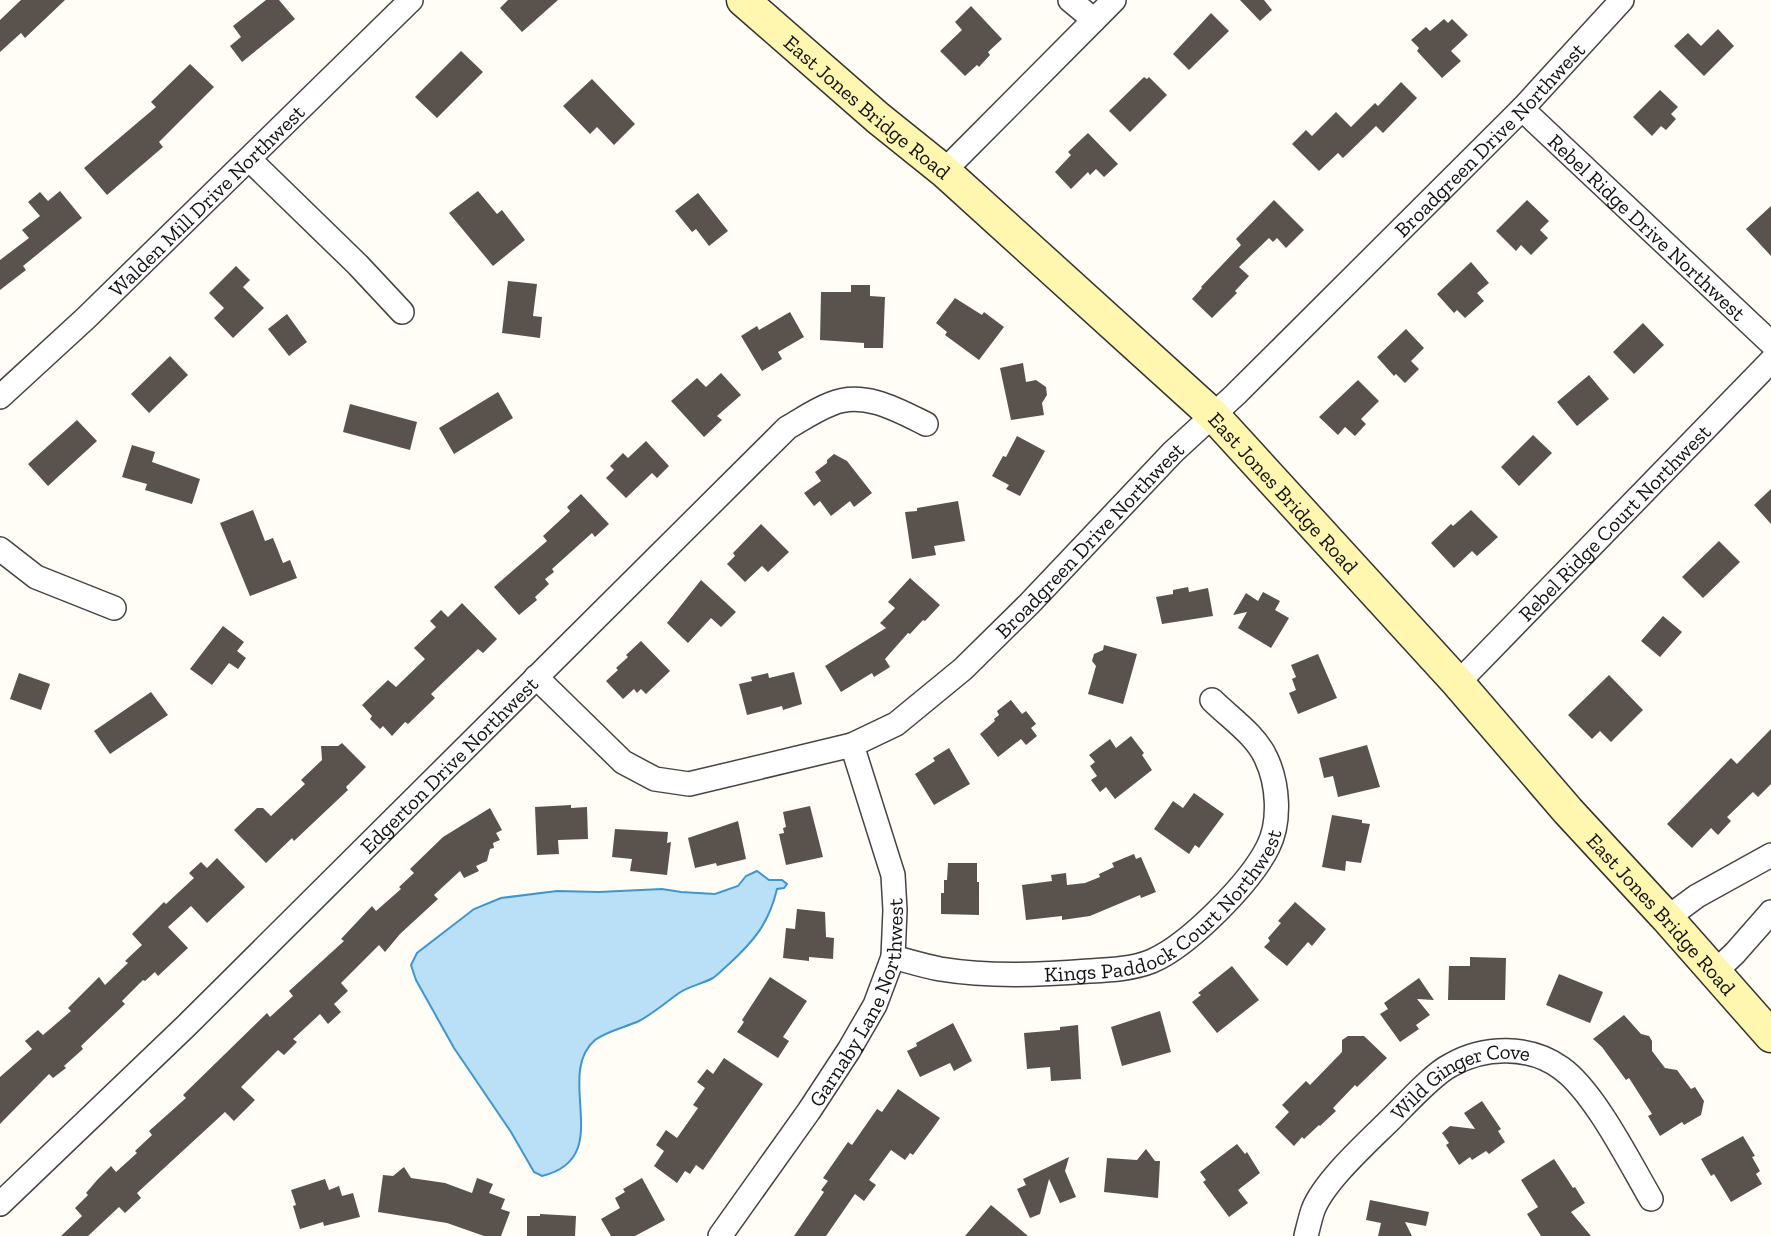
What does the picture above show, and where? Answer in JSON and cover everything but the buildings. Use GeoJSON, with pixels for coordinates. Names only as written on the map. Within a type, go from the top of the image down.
{"type":"FeatureCollection","features":[{"type":"Feature","properties":{"kind":"street","name":"Walden Mill Drive Northwest"},"geometry":{"type":"LineString","coordinates":[[0,397],[86,318],[411,0]]}},
{"type":"Feature","properties":{"kind":"street","name":"East Jones Bridge Road"},"geometry":{"type":"LineString","coordinates":[[743,0],[878,118],[944,171],[1213,415],[1458,683],[1568,811],[1771,1036]]}},
{"type":"Feature","properties":{"kind":"street"},"geometry":{"type":"LineString","coordinates":[[1070,0],[1094,20]]}},
{"type":"Feature","properties":{"kind":"street"},"geometry":{"type":"LineString","coordinates":[[944,171],[1114,0]]}},
{"type":"Feature","properties":{"kind":"street","name":"Broadgreen Drive Northwest"},"geometry":{"type":"LineString","coordinates":[[536,677],[623,762],[655,779],[689,784],[852,745],[896,724],[963,669],[1029,604],[1173,452],[1235,395],[1522,109],[1622,0]]}},
{"type":"Feature","properties":{"kind":"street","name":"Rebel Ridge Drive Northwest"},"geometry":{"type":"LineString","coordinates":[[1522,109],[1771,343]]}},
{"type":"Feature","properties":{"kind":"street"},"geometry":{"type":"LineString","coordinates":[[249,159],[358,265],[402,312]]}},
{"type":"Feature","properties":{"kind":"street","name":"Rebel Ridge Court Northwest"},"geometry":{"type":"LineString","coordinates":[[1458,683],[1771,361]]}},
{"type":"Feature","properties":{"kind":"street","name":"Edgerton Drive Northwest"},"geometry":{"type":"LineString","coordinates":[[0,1204],[186,1026],[787,428],[833,402],[857,400],[885,404],[926,424]]}},
{"type":"Feature","properties":{"kind":"street"},"geometry":{"type":"LineString","coordinates":[[0,549],[36,577],[114,608]]}},
{"type":"Feature","properties":{"kind":"street","name":"Kings Paddock Court Northwest"},"geometry":{"type":"LineString","coordinates":[[893,957],[940,969],[1004,975],[1064,973],[1114,970],[1151,962],[1184,943],[1252,872],[1269,845],[1275,819],[1275,783],[1266,757],[1254,739],[1212,700]]}},
{"type":"Feature","properties":{"kind":"street","name":"Garnaby Lane Northwest"},"geometry":{"type":"LineString","coordinates":[[720,1236],[849,1050],[875,1004],[893,957],[893,875],[852,745]]}},
{"type":"Feature","properties":{"kind":"street"},"geometry":{"type":"LineString","coordinates":[[1667,918],[1697,895],[1771,855]]}},
{"type":"Feature","properties":{"kind":"street"},"geometry":{"type":"LineString","coordinates":[[1714,973],[1771,912]]}},
{"type":"Feature","properties":{"kind":"street","name":"Wild Ginger Cove"},"geometry":{"type":"LineString","coordinates":[[1306,1236],[1313,1208],[1330,1183],[1365,1145],[1449,1065],[1478,1054],[1508,1050],[1537,1056],[1562,1069],[1587,1095],[1651,1199]]}},
{"type":"Feature","properties":{"kind":"water"},"geometry":{"type":"Polygon","coordinates":[[[757,871],[769,880],[782,880],[787,884],[784,888],[777,889],[770,912],[759,931],[738,956],[713,978],[683,991],[639,1021],[595,1040],[584,1055],[580,1074],[581,1135],[576,1152],[564,1166],[542,1176],[534,1172],[511,1132],[454,1048],[416,980],[411,965],[417,953],[474,909],[501,898],[557,891],[662,889],[715,894],[738,886],[746,876],[757,871]]]}}]}
